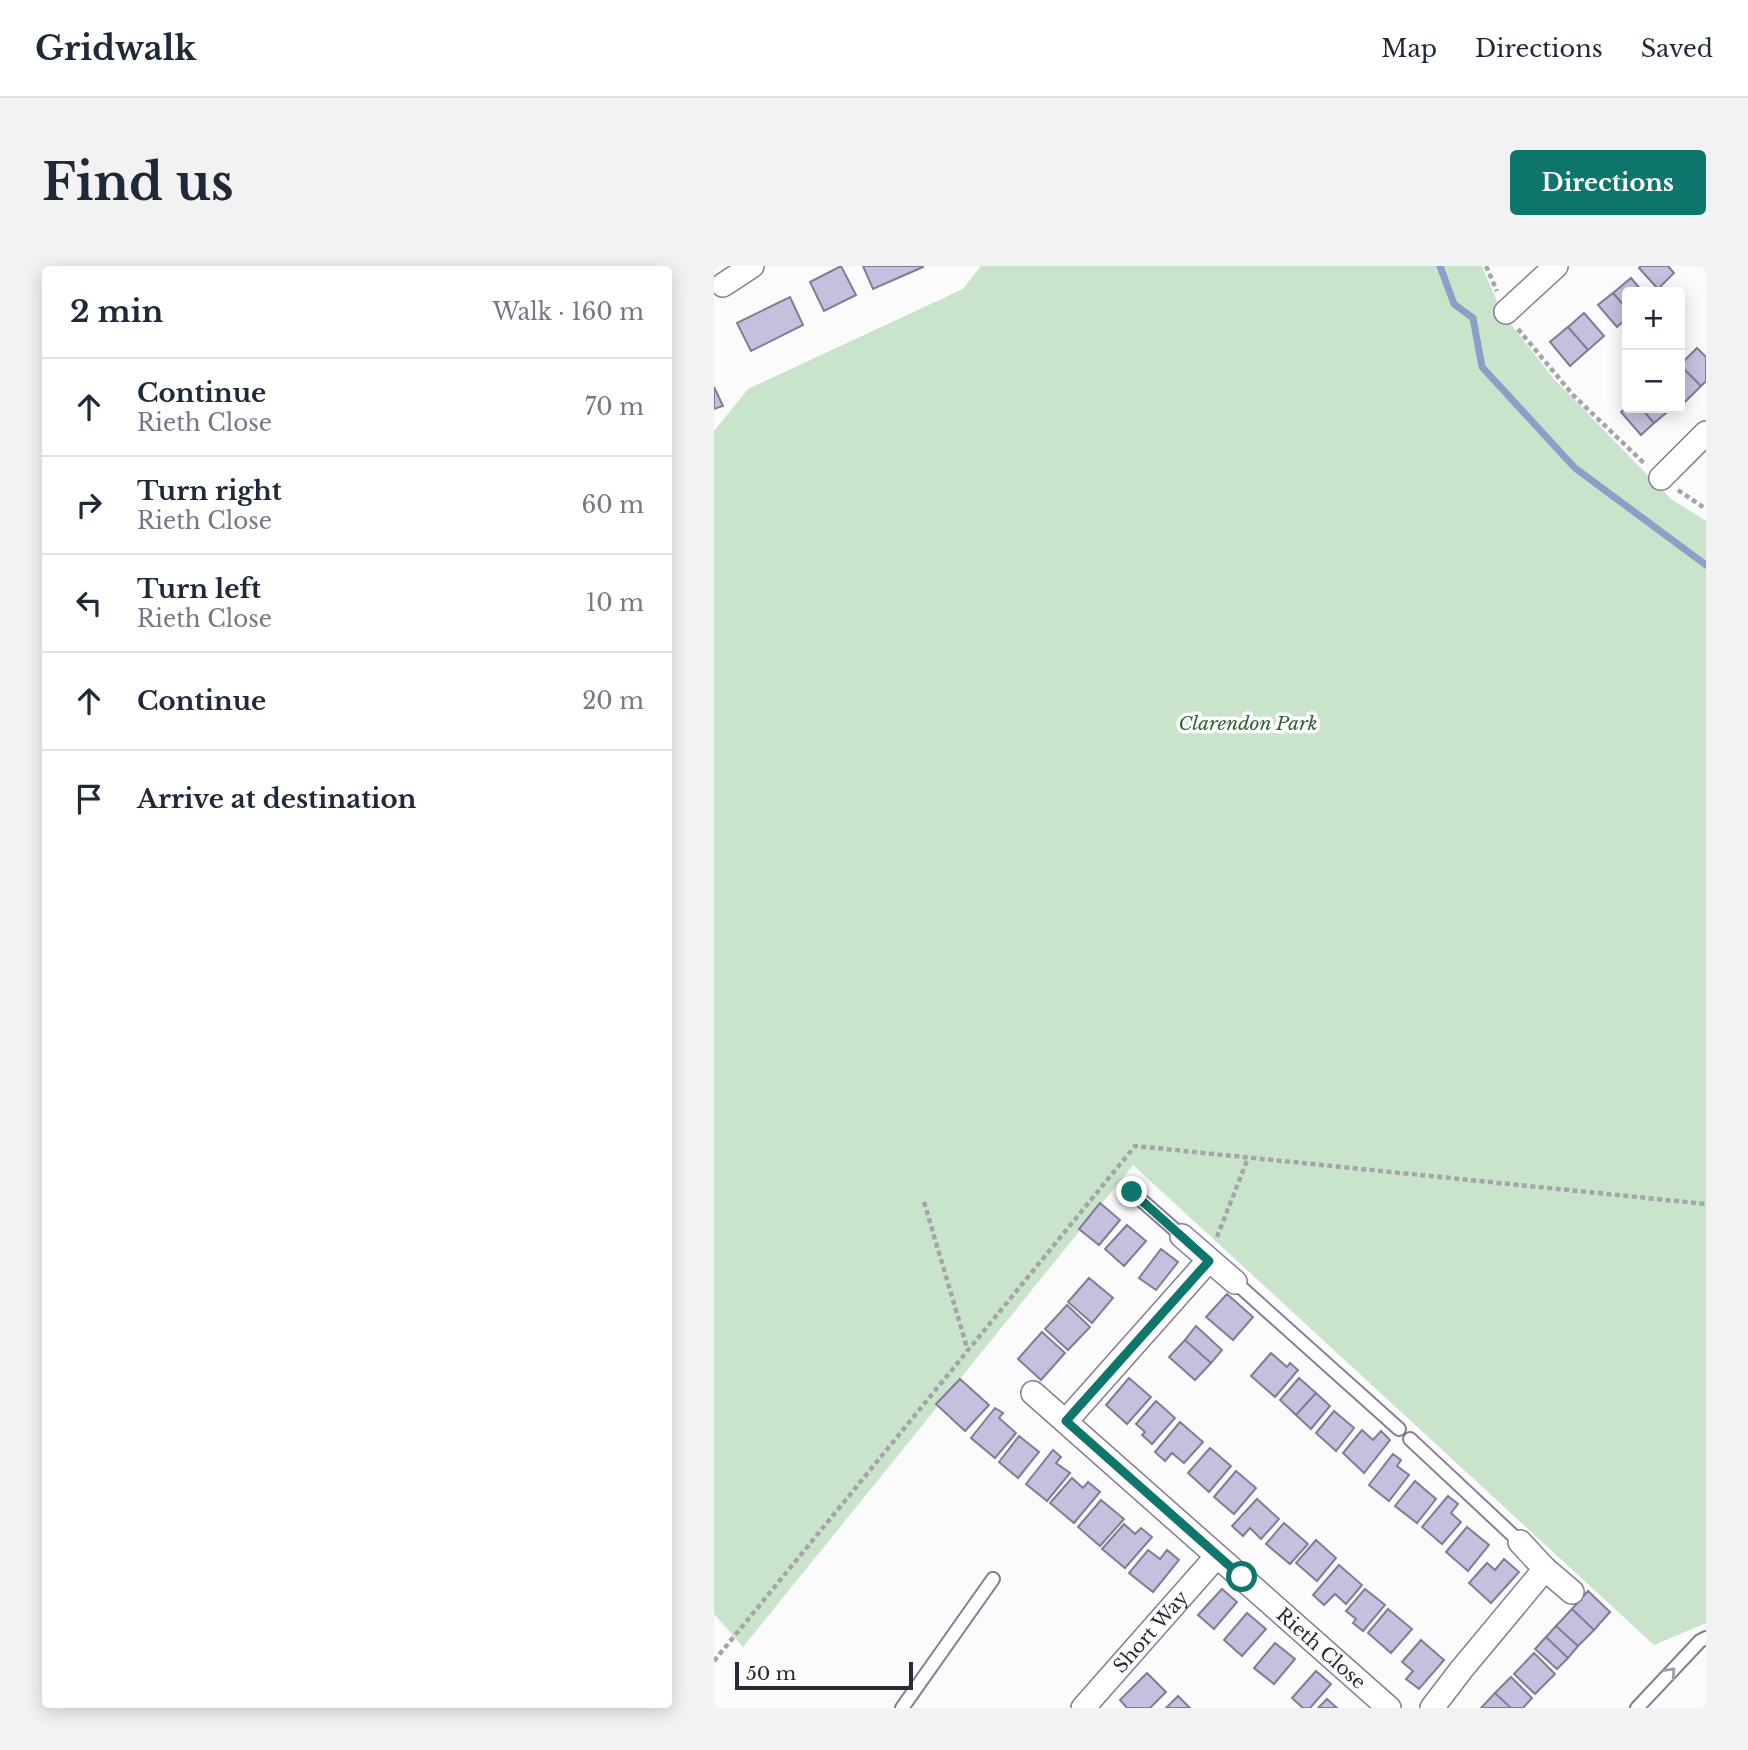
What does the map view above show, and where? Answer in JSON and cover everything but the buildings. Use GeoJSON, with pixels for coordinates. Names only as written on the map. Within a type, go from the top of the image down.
{"type":"FeatureCollection","features":[{"type":"Feature","properties":{"kind":"street"},"geometry":{"type":"LineString","coordinates":[[723,285],[752,266]]}},
{"type":"Feature","properties":{"kind":"street"},"geometry":{"type":"LineString","coordinates":[[1506,312],[1556,266]]}},
{"type":"Feature","properties":{"kind":"street"},"geometry":{"type":"LineString","coordinates":[[1661,478],[1706,433]]}},
{"type":"Feature","properties":{"kind":"street"},"geometry":{"type":"LineString","coordinates":[[1182,1236],[1235,1282]]}},
{"type":"Feature","properties":{"kind":"street"},"geometry":{"type":"LineString","coordinates":[[1066,1421],[1209,1261]]}},
{"type":"Feature","properties":{"kind":"street","name":"Rieth Close"},"geometry":{"type":"LineString","coordinates":[[1033,1393],[1389,1708]]}},
{"type":"Feature","properties":{"kind":"street"},"geometry":{"type":"LineString","coordinates":[[1520,1542],[1545,1569],[1573,1592]]}},
{"type":"Feature","properties":{"kind":"street","name":"Short Way"},"geometry":{"type":"LineString","coordinates":[[1083,1708],[1217,1556]]}},
{"type":"Feature","properties":{"kind":"street"},"geometry":{"type":"LineString","coordinates":[[1432,1708],[1545,1569]]}},
{"type":"Feature","properties":{"kind":"lane"},"geometry":{"type":"LineString","coordinates":[[1132,1192],[1182,1236]]}},
{"type":"Feature","properties":{"kind":"lane"},"geometry":{"type":"LineString","coordinates":[[1235,1282],[1399,1429]]}},
{"type":"Feature","properties":{"kind":"lane"},"geometry":{"type":"LineString","coordinates":[[1410,1439],[1520,1542]]}},
{"type":"Feature","properties":{"kind":"lane"},"geometry":{"type":"LineString","coordinates":[[902,1708],[993,1580]]}},
{"type":"Feature","properties":{"kind":"lane"},"geometry":{"type":"LineString","coordinates":[[1640,1707],[1700,1641],[1706,1638]]}},
{"type":"Feature","properties":{"kind":"path"},"geometry":{"type":"LineString","coordinates":[[1486,266],[1506,312],[1573,395],[1661,478],[1706,509]]}},
{"type":"Feature","properties":{"kind":"path"},"geometry":{"type":"LineString","coordinates":[[1209,1261],[1248,1158]]}},
{"type":"Feature","properties":{"kind":"path"},"geometry":{"type":"LineString","coordinates":[[923,1202],[968,1351]]}},
{"type":"Feature","properties":{"kind":"green space","name":"Clarendon Park"},"geometry":{"type":"Polygon","coordinates":[[[981,266],[1482,266],[1502,313],[1554,379],[1671,499],[1706,521],[1706,1623],[1654,1645],[1133,1165],[743,1647],[714,1614],[714,431],[748,389],[963,289],[981,266]]]}},
{"type":"Feature","properties":{"kind":"waterway"},"geometry":{"type":"LineString","coordinates":[[1440,266],[1454,304],[1473,318],[1482,367],[1575,468],[1706,565]]}},
{"type":"Feature","properties":{"kind":"route"},"geometry":{"type":"LineString","coordinates":[[1132,1192],[1209,1261],[1066,1421],[1242,1577]]}}]}
